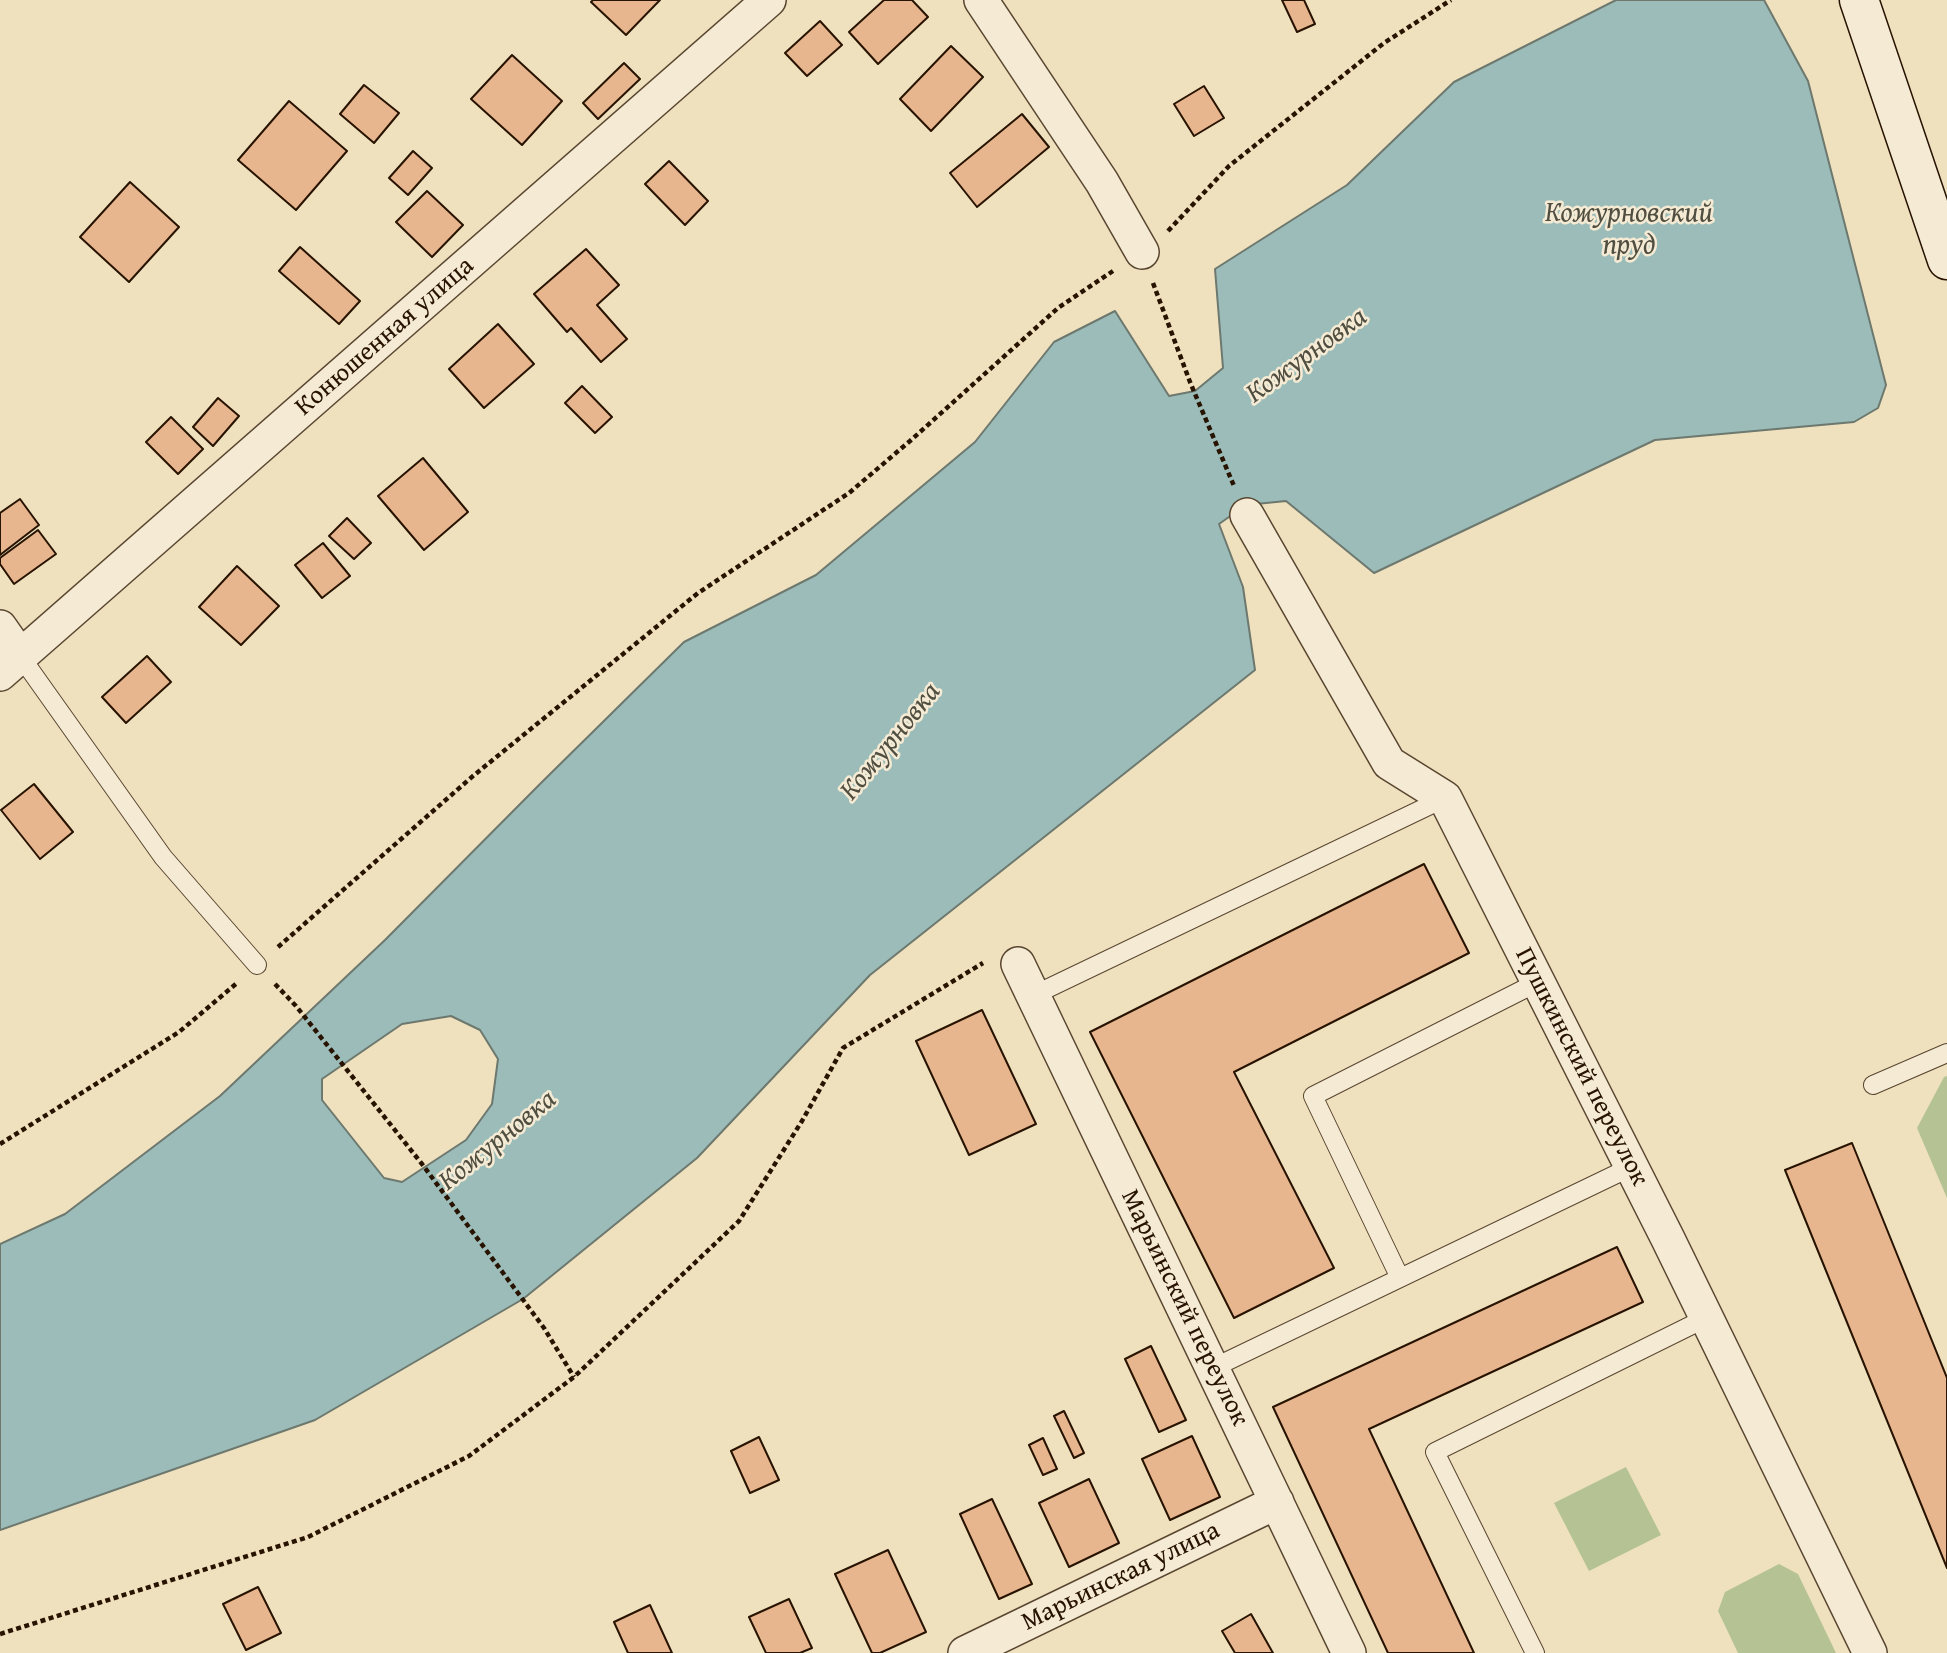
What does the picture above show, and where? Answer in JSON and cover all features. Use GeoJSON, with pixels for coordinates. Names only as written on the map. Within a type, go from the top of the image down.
{"type":"FeatureCollection","features":[{"type":"Feature","properties":{"kind":"main road"},"geometry":{"type":"LineString","coordinates":[[1859,0],[1947,260]]}},
{"type":"Feature","properties":{"kind":"street","name":"Конюшенная улица"},"geometry":{"type":"LineString","coordinates":[[11,665],[768,0]]}},
{"type":"Feature","properties":{"kind":"street"},"geometry":{"type":"LineString","coordinates":[[981,0],[1102,182],[1142,252]]}},
{"type":"Feature","properties":{"kind":"street"},"geometry":{"type":"LineString","coordinates":[[1247,515],[1389,763],[1445,798]]}},
{"type":"Feature","properties":{"kind":"street"},"geometry":{"type":"LineString","coordinates":[[0,627],[11,665]]}},
{"type":"Feature","properties":{"kind":"street","name":"Пушкинский переулок"},"geometry":{"type":"LineString","coordinates":[[1445,798],[1632,1167],[1870,1653]]}},
{"type":"Feature","properties":{"kind":"street","name":"Марьинский переулок"},"geometry":{"type":"LineString","coordinates":[[1018,964],[1349,1653]]}},
{"type":"Feature","properties":{"kind":"street","name":"Марьинская улица"},"geometry":{"type":"LineString","coordinates":[[965,1653],[1277,1502]]}},
{"type":"Feature","properties":{"kind":"lane"},"geometry":{"type":"LineString","coordinates":[[11,665],[163,857],[257,965]]}},
{"type":"Feature","properties":{"kind":"lane"},"geometry":{"type":"LineString","coordinates":[[1034,995],[1445,798]]}},
{"type":"Feature","properties":{"kind":"lane"},"geometry":{"type":"LineString","coordinates":[[1401,1278],[1313,1096],[1538,982]]}},
{"type":"Feature","properties":{"kind":"lane"},"geometry":{"type":"LineString","coordinates":[[1873,1085],[1947,1053]]}},
{"type":"Feature","properties":{"kind":"lane"},"geometry":{"type":"LineString","coordinates":[[1213,1368],[1632,1167]]}},
{"type":"Feature","properties":{"kind":"lane"},"geometry":{"type":"LineString","coordinates":[[1535,1653],[1435,1452],[1706,1318]]}},
{"type":"Feature","properties":{"kind":"path"},"geometry":{"type":"LineString","coordinates":[[0,1144],[179,1032],[473,776],[698,593],[849,493],[1058,308],[1142,252],[1175,225],[1229,166],[1384,43],[1451,0]]}},
{"type":"Feature","properties":{"kind":"path"},"geometry":{"type":"LineString","coordinates":[[1142,252],[1190,382],[1247,515]]}},
{"type":"Feature","properties":{"kind":"path"},"geometry":{"type":"LineString","coordinates":[[0,1634],[308,1537],[470,1456],[574,1377],[739,1221],[802,1121],[843,1048],[988,960],[1018,964]]}},
{"type":"Feature","properties":{"kind":"path"},"geometry":{"type":"LineString","coordinates":[[296,1006],[422,1164],[544,1328],[574,1377]]}},
{"type":"Feature","properties":{"kind":"green space"},"geometry":{"type":"Polygon","coordinates":[[[1947,1076],[1947,1198],[1917,1128],[1947,1076]]]}},
{"type":"Feature","properties":{"kind":"green space"},"geometry":{"type":"Polygon","coordinates":[[[1626,1467],[1661,1535],[1589,1571],[1554,1503],[1626,1467]]]}},
{"type":"Feature","properties":{"kind":"green space"},"geometry":{"type":"Polygon","coordinates":[[[1779,1564],[1798,1574],[1836,1653],[1738,1653],[1718,1611],[1725,1592],[1779,1564]]]}},
{"type":"Feature","properties":{"kind":"water","name":"Кожурновский пруд"},"geometry":{"type":"Polygon","coordinates":[[[1616,0],[1764,0],[1808,81],[1886,385],[1878,408],[1854,422],[1655,440],[1374,573],[1286,501],[1246,505],[1219,524],[1243,587],[1255,670],[870,975],[697,1158],[523,1299],[315,1420],[0,1530],[0,1244],[65,1214],[220,1096],[385,940],[684,642],[816,575],[975,442],[1054,342],[1115,311],[1169,396],[1195,391],[1223,368],[1215,269],[1347,185],[1454,82],[1616,0]],[[451,1016],[402,1024],[322,1079],[322,1100],[384,1178],[402,1182],[466,1140],[492,1104],[498,1059],[480,1030],[451,1016]]]}},
{"type":"Feature","properties":{"kind":"building"},"geometry":{"type":"Polygon","coordinates":[[[660,0],[626,35],[591,2],[660,0]]]}},
{"type":"Feature","properties":{"kind":"building"},"geometry":{"type":"Polygon","coordinates":[[[884,0],[912,0],[928,17],[878,64],[849,32],[884,0]]]}},
{"type":"Feature","properties":{"kind":"building"},"geometry":{"type":"Polygon","coordinates":[[[1282,0],[1304,0],[1315,24],[1297,32],[1282,0]]]}},
{"type":"Feature","properties":{"kind":"building"},"geometry":{"type":"Polygon","coordinates":[[[820,21],[842,45],[807,76],[785,53],[820,21]]]}},
{"type":"Feature","properties":{"kind":"building"},"geometry":{"type":"Polygon","coordinates":[[[951,46],[983,77],[931,131],[900,99],[951,46]]]}},
{"type":"Feature","properties":{"kind":"building"},"geometry":{"type":"Polygon","coordinates":[[[512,55],[562,101],[522,145],[471,99],[512,55]]]}},
{"type":"Feature","properties":{"kind":"building"},"geometry":{"type":"Polygon","coordinates":[[[624,63],[640,79],[598,119],[583,103],[624,63]]]}},
{"type":"Feature","properties":{"kind":"building"},"geometry":{"type":"Polygon","coordinates":[[[364,85],[399,113],[374,143],[340,114],[364,85]]]}},
{"type":"Feature","properties":{"kind":"building"},"geometry":{"type":"Polygon","coordinates":[[[1204,86],[1224,118],[1194,136],[1174,104],[1204,86]]]}},
{"type":"Feature","properties":{"kind":"building"},"geometry":{"type":"Polygon","coordinates":[[[289,101],[347,151],[296,210],[238,160],[289,101]]]}},
{"type":"Feature","properties":{"kind":"building"},"geometry":{"type":"Polygon","coordinates":[[[1022,114],[1049,147],[977,207],[950,173],[1022,114]]]}},
{"type":"Feature","properties":{"kind":"building"},"geometry":{"type":"Polygon","coordinates":[[[413,151],[432,168],[408,195],[389,178],[413,151]]]}},
{"type":"Feature","properties":{"kind":"building"},"geometry":{"type":"Polygon","coordinates":[[[669,161],[708,201],[685,225],[645,184],[669,161]]]}},
{"type":"Feature","properties":{"kind":"building"},"geometry":{"type":"Polygon","coordinates":[[[130,182],[179,227],[129,282],[80,237],[130,182]]]}},
{"type":"Feature","properties":{"kind":"building"},"geometry":{"type":"Polygon","coordinates":[[[427,191],[463,225],[432,257],[396,222],[427,191]]]}},
{"type":"Feature","properties":{"kind":"building"},"geometry":{"type":"Polygon","coordinates":[[[300,247],[360,301],[339,324],[279,271],[300,247]]]}},
{"type":"Feature","properties":{"kind":"building"},"geometry":{"type":"Polygon","coordinates":[[[586,249],[619,285],[597,305],[627,339],[601,362],[571,328],[567,332],[534,294],[586,249]]]}},
{"type":"Feature","properties":{"kind":"building"},"geometry":{"type":"Polygon","coordinates":[[[498,324],[534,364],[484,408],[449,369],[498,324]]]}},
{"type":"Feature","properties":{"kind":"building"},"geometry":{"type":"Polygon","coordinates":[[[582,386],[612,417],[595,433],[565,403],[582,386]]]}},
{"type":"Feature","properties":{"kind":"building"},"geometry":{"type":"Polygon","coordinates":[[[218,398],[239,416],[213,446],[193,427],[218,398]]]}},
{"type":"Feature","properties":{"kind":"building"},"geometry":{"type":"Polygon","coordinates":[[[171,417],[203,449],[178,474],[146,442],[171,417]]]}},
{"type":"Feature","properties":{"kind":"building"},"geometry":{"type":"Polygon","coordinates":[[[423,458],[468,512],[424,550],[378,496],[423,458]]]}},
{"type":"Feature","properties":{"kind":"building"},"geometry":{"type":"Polygon","coordinates":[[[20,499],[39,525],[0,555],[0,513],[20,499]]]}},
{"type":"Feature","properties":{"kind":"building"},"geometry":{"type":"Polygon","coordinates":[[[347,518],[371,543],[354,559],[329,536],[347,518]]]}},
{"type":"Feature","properties":{"kind":"building"},"geometry":{"type":"Polygon","coordinates":[[[38,530],[56,554],[14,584],[0,564],[0,558],[38,530]]]}},
{"type":"Feature","properties":{"kind":"building"},"geometry":{"type":"Polygon","coordinates":[[[323,543],[350,576],[322,598],[295,565],[323,543]]]}},
{"type":"Feature","properties":{"kind":"building"},"geometry":{"type":"Polygon","coordinates":[[[237,566],[279,606],[241,645],[199,607],[237,566]]]}},
{"type":"Feature","properties":{"kind":"building"},"geometry":{"type":"Polygon","coordinates":[[[147,656],[171,682],[126,723],[102,697],[147,656]]]}},
{"type":"Feature","properties":{"kind":"building"},"geometry":{"type":"Polygon","coordinates":[[[34,784],[73,832],[40,859],[1,810],[34,784]]]}},
{"type":"Feature","properties":{"kind":"building"},"geometry":{"type":"Polygon","coordinates":[[[1424,864],[1469,953],[1234,1072],[1334,1268],[1234,1318],[1090,1032],[1424,864]]]}},
{"type":"Feature","properties":{"kind":"building"},"geometry":{"type":"Polygon","coordinates":[[[982,1010],[1036,1124],[969,1155],[916,1041],[982,1010]]]}},
{"type":"Feature","properties":{"kind":"building"},"geometry":{"type":"Polygon","coordinates":[[[1852,1143],[1947,1378],[1947,1568],[1785,1170],[1852,1143]]]}},
{"type":"Feature","properties":{"kind":"building"},"geometry":{"type":"Polygon","coordinates":[[[1617,1247],[1643,1302],[1369,1429],[1474,1653],[1388,1653],[1273,1407],[1617,1247]]]}},
{"type":"Feature","properties":{"kind":"building"},"geometry":{"type":"Polygon","coordinates":[[[1151,1346],[1186,1420],[1159,1432],[1125,1359],[1151,1346]]]}},
{"type":"Feature","properties":{"kind":"building"},"geometry":{"type":"Polygon","coordinates":[[[1064,1411],[1084,1453],[1074,1458],[1054,1416],[1064,1411]]]}},
{"type":"Feature","properties":{"kind":"building"},"geometry":{"type":"Polygon","coordinates":[[[1192,1436],[1220,1497],[1170,1520],[1142,1459],[1192,1436]]]}},
{"type":"Feature","properties":{"kind":"building"},"geometry":{"type":"Polygon","coordinates":[[[759,1437],[779,1480],[750,1493],[731,1451],[759,1437]]]}},
{"type":"Feature","properties":{"kind":"building"},"geometry":{"type":"Polygon","coordinates":[[[1043,1438],[1057,1469],[1043,1475],[1029,1445],[1043,1438]]]}},
{"type":"Feature","properties":{"kind":"building"},"geometry":{"type":"Polygon","coordinates":[[[1089,1479],[1119,1543],[1069,1567],[1039,1503],[1089,1479]]]}},
{"type":"Feature","properties":{"kind":"building"},"geometry":{"type":"Polygon","coordinates":[[[992,1499],[1032,1584],[999,1599],[960,1514],[992,1499]]]}},
{"type":"Feature","properties":{"kind":"building"},"geometry":{"type":"Polygon","coordinates":[[[888,1550],[926,1632],[880,1653],[872,1653],[835,1574],[888,1550]]]}},
{"type":"Feature","properties":{"kind":"building"},"geometry":{"type":"Polygon","coordinates":[[[258,1587],[281,1633],[246,1650],[223,1604],[258,1587]]]}},
{"type":"Feature","properties":{"kind":"building"},"geometry":{"type":"Polygon","coordinates":[[[789,1599],[812,1648],[800,1653],[766,1653],[749,1617],[789,1599]]]}},
{"type":"Feature","properties":{"kind":"building"},"geometry":{"type":"Polygon","coordinates":[[[650,1605],[672,1653],[628,1653],[614,1622],[650,1605]]]}},
{"type":"Feature","properties":{"kind":"building"},"geometry":{"type":"Polygon","coordinates":[[[1251,1614],[1273,1653],[1235,1653],[1222,1631],[1251,1614]]]}},
{"type":"Feature","properties":{"kind":"water label","name":"Кожурновка"},"geometry":{"type":"Point","coordinates":[1307,356]}},
{"type":"Feature","properties":{"kind":"water label","name":"Кожурновка"},"geometry":{"type":"Point","coordinates":[891,742]}},
{"type":"Feature","properties":{"kind":"water label","name":"Кожурновка"},"geometry":{"type":"Point","coordinates":[498,1141]}}]}
